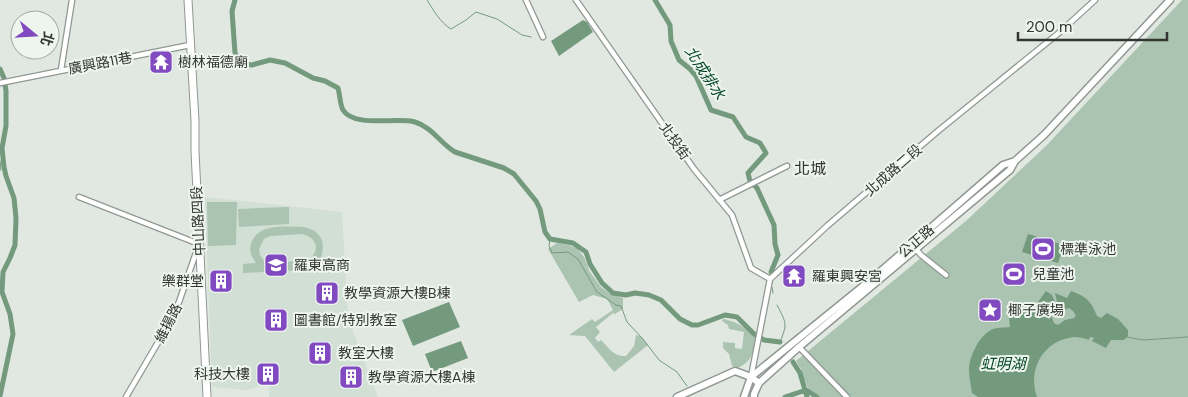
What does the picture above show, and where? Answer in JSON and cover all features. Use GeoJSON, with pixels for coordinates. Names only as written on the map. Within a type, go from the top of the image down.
{"type":"FeatureCollection","features":[{"type":"Feature","properties":{"kind":"main road","name":"中山路四段"},"geometry":{"type":"LineString","coordinates":[[188,0],[207,397]]}},
{"type":"Feature","properties":{"kind":"street"},"geometry":{"type":"LineString","coordinates":[[61,70],[72,0]]}},
{"type":"Feature","properties":{"kind":"street"},"geometry":{"type":"LineString","coordinates":[[526,0],[543,37]]}},
{"type":"Feature","properties":{"kind":"street","name":"北投街"},"geometry":{"type":"LineString","coordinates":[[576,0],[694,169],[732,215],[751,268],[770,279]]}},
{"type":"Feature","properties":{"kind":"street","name":"北成路二段"},"geometry":{"type":"LineString","coordinates":[[770,279],[827,226],[938,131],[1060,32],[1095,0]]}},
{"type":"Feature","properties":{"kind":"street","name":"公正路"},"geometry":{"type":"LineString","coordinates":[[751,377],[797,344],[913,247],[1010,170],[1015,161],[1044,135],[1170,0]]}},
{"type":"Feature","properties":{"kind":"street","name":"廣興路11巷"},"geometry":{"type":"LineString","coordinates":[[0,82],[190,45]]}},
{"type":"Feature","properties":{"kind":"street"},"geometry":{"type":"LineString","coordinates":[[719,200],[787,166]]}},
{"type":"Feature","properties":{"kind":"street"},"geometry":{"type":"LineString","coordinates":[[79,197],[200,244]]}},
{"type":"Feature","properties":{"kind":"street","name":"維揚路"},"geometry":{"type":"LineString","coordinates":[[126,397],[179,302],[200,244]]}},
{"type":"Feature","properties":{"kind":"street"},"geometry":{"type":"LineString","coordinates":[[913,247],[946,275]]}},
{"type":"Feature","properties":{"kind":"street"},"geometry":{"type":"LineString","coordinates":[[744,397],[751,377],[770,279]]}},
{"type":"Feature","properties":{"kind":"street"},"geometry":{"type":"LineString","coordinates":[[797,344],[847,397]]}},
{"type":"Feature","properties":{"kind":"street","name":"公正路"},"geometry":{"type":"LineString","coordinates":[[754,397],[759,383],[797,344]]}},
{"type":"Feature","properties":{"kind":"street"},"geometry":{"type":"LineString","coordinates":[[677,397],[735,371],[751,377],[759,383]]}},
{"type":"Feature","properties":{"kind":"shaded area"},"geometry":{"type":"Polygon","coordinates":[[[1182,0],[1188,0],[1188,397],[817,397],[810,393],[796,361],[967,220],[1046,146],[1182,0]]]}},
{"type":"Feature","properties":{"kind":"shaded area","name":"羅東高商"},"geometry":{"type":"Polygon","coordinates":[[[205,197],[342,212],[348,318],[378,397],[269,397],[269,383],[248,390],[212,387],[205,197]]]}},
{"type":"Feature","properties":{"kind":"shaded area"},"geometry":{"type":"Polygon","coordinates":[[[207,202],[237,202],[236,245],[208,246],[207,202]]]}},
{"type":"Feature","properties":{"kind":"shaded area"},"geometry":{"type":"Polygon","coordinates":[[[289,207],[289,224],[239,227],[238,209],[289,207]]]}},
{"type":"Feature","properties":{"kind":"shaded area"},"geometry":{"type":"Polygon","coordinates":[[[274,227],[303,227],[315,231],[323,243],[320,261],[340,260],[340,268],[243,273],[243,264],[256,263],[250,250],[252,241],[261,231],[274,227]],[[303,234],[270,236],[264,239],[259,249],[260,255],[264,261],[272,263],[309,260],[315,252],[316,245],[308,236],[303,234]]]}},
{"type":"Feature","properties":{"kind":"shaded area"},"geometry":{"type":"Polygon","coordinates":[[[557,243],[577,248],[584,257],[590,272],[601,287],[609,293],[623,298],[623,309],[615,314],[613,313],[596,327],[600,332],[595,338],[598,342],[601,340],[612,351],[622,356],[626,356],[634,346],[636,335],[640,336],[648,345],[614,372],[585,336],[569,335],[592,319],[595,322],[613,310],[607,299],[593,295],[579,302],[548,249],[557,243]]]}},
{"type":"Feature","properties":{"kind":"shaded area"},"geometry":{"type":"Polygon","coordinates":[[[723,319],[741,326],[755,338],[751,356],[747,362],[738,368],[732,366],[729,354],[723,348],[723,342],[735,343],[735,348],[742,349],[744,332],[729,329],[728,325],[722,321],[723,319]]]}},
{"type":"Feature","properties":{"kind":"water"},"geometry":{"type":"Polygon","coordinates":[[[583,20],[587,22],[593,32],[559,56],[551,41],[583,20]]]}},
{"type":"Feature","properties":{"kind":"water","name":"標準泳池"},"geometry":{"type":"Polygon","coordinates":[[[1028,234],[1064,245],[1058,263],[1022,252],[1028,234]]]}},
{"type":"Feature","properties":{"kind":"water","name":"虹明湖"},"geometry":{"type":"Polygon","coordinates":[[[1046,291],[1057,302],[1055,293],[1067,298],[1071,291],[1087,300],[1093,306],[1097,316],[1101,318],[1107,313],[1118,319],[1128,330],[1128,336],[1124,340],[1111,340],[1106,348],[1092,341],[1094,338],[1091,337],[1089,340],[1074,337],[1063,339],[1054,344],[1046,350],[1036,367],[1034,387],[1037,397],[978,397],[972,393],[969,365],[982,337],[991,330],[1010,327],[1008,309],[1011,303],[1019,308],[1023,302],[1039,312],[1041,309],[1035,306],[1046,291]],[[1059,308],[1052,311],[1051,315],[1054,323],[1058,325],[1076,316],[1069,308],[1065,310],[1059,308]]]}},
{"type":"Feature","properties":{"kind":"water"},"geometry":{"type":"Polygon","coordinates":[[[449,302],[460,327],[413,346],[402,320],[449,302]]]}},
{"type":"Feature","properties":{"kind":"water"},"geometry":{"type":"Polygon","coordinates":[[[461,341],[468,358],[432,372],[425,354],[461,341]]]}},
{"type":"Feature","properties":{"kind":"waterway"},"geometry":{"type":"LineString","coordinates":[[235,0],[232,11],[235,53],[239,60],[245,64],[252,65],[270,60],[285,63],[313,78],[325,81],[338,88],[343,110],[356,119],[407,121],[421,124],[455,152],[504,168],[514,174],[536,201],[540,209],[545,232],[550,239],[573,243],[586,252],[590,264],[602,283],[613,293],[649,295],[661,300],[680,319],[692,325],[698,325],[725,315],[737,317],[754,334],[764,340],[780,342]]}},
{"type":"Feature","properties":{"kind":"waterway"},"geometry":{"type":"LineString","coordinates":[[427,0],[440,20],[451,29],[476,12],[497,19],[522,35],[531,37]]}},
{"type":"Feature","properties":{"kind":"waterway","name":"北成排水"},"geometry":{"type":"LineString","coordinates":[[655,0],[670,25],[671,41],[679,60],[696,76],[711,110],[733,117],[746,137],[760,143],[766,153],[748,173],[750,181],[757,188],[774,225],[775,244],[778,255],[771,272]]}},
{"type":"Feature","properties":{"kind":"waterway"},"geometry":{"type":"LineString","coordinates":[[0,69],[6,91],[6,126],[2,148],[4,167],[14,198],[16,218],[15,245],[3,272],[2,292],[10,314],[13,334],[0,396]]}},
{"type":"Feature","properties":{"kind":"waterway"},"geometry":{"type":"LineString","coordinates":[[0,161],[0,170]]}},
{"type":"Feature","properties":{"kind":"waterway"},"geometry":{"type":"LineString","coordinates":[[550,239],[549,246],[552,253],[568,252],[578,259],[597,292],[616,305],[621,306],[627,322],[659,360],[677,372],[687,386]]}},
{"type":"Feature","properties":{"kind":"waterway","name":"北成排水"},"geometry":{"type":"LineString","coordinates":[[772,287],[773,293]]}},
{"type":"Feature","properties":{"kind":"waterway","name":"北成排水"},"geometry":{"type":"LineString","coordinates":[[777,305],[785,323],[780,342]]}},
{"type":"Feature","properties":{"kind":"waterway"},"geometry":{"type":"LineString","coordinates":[[1127,337],[1143,340],[1188,337]]}},
{"type":"Feature","properties":{"kind":"waterway"},"geometry":{"type":"LineString","coordinates":[[793,362],[800,373],[807,397]]}},
{"type":"Feature","properties":{"kind":"waterway"},"geometry":{"type":"LineString","coordinates":[[785,397],[806,390],[817,397]]}},
{"type":"Feature","properties":{"kind":"place","name":"樹林福德廟"},"geometry":{"type":"Point","coordinates":[161,62]}},
{"type":"Feature","properties":{"kind":"place","name":"標準泳池"},"geometry":{"type":"Point","coordinates":[1043,249]}},
{"type":"Feature","properties":{"kind":"place","name":"羅東高商"},"geometry":{"type":"Point","coordinates":[276,265]}},
{"type":"Feature","properties":{"kind":"place","name":"兒童池"},"geometry":{"type":"Point","coordinates":[1014,274]}},
{"type":"Feature","properties":{"kind":"place","name":"羅東興安宮"},"geometry":{"type":"Point","coordinates":[794,276]}},
{"type":"Feature","properties":{"kind":"place","name":"樂群堂"},"geometry":{"type":"Point","coordinates":[221,281]}},
{"type":"Feature","properties":{"kind":"place","name":"教學資源大樓B棟"},"geometry":{"type":"Point","coordinates":[327,293]}},
{"type":"Feature","properties":{"kind":"place","name":"椰子廣場"},"geometry":{"type":"Point","coordinates":[990,310]}},
{"type":"Feature","properties":{"kind":"place","name":"圖書館/特別教室"},"geometry":{"type":"Point","coordinates":[276,320]}},
{"type":"Feature","properties":{"kind":"place","name":"教室大樓"},"geometry":{"type":"Point","coordinates":[320,353]}},
{"type":"Feature","properties":{"kind":"place","name":"科技大樓"},"geometry":{"type":"Point","coordinates":[268,374]}},
{"type":"Feature","properties":{"kind":"place","name":"教學資源大樓A棟"},"geometry":{"type":"Point","coordinates":[351,377]}},
{"type":"Feature","properties":{"kind":"district","name":"北城"},"geometry":{"type":"Point","coordinates":[810,168]}}]}
